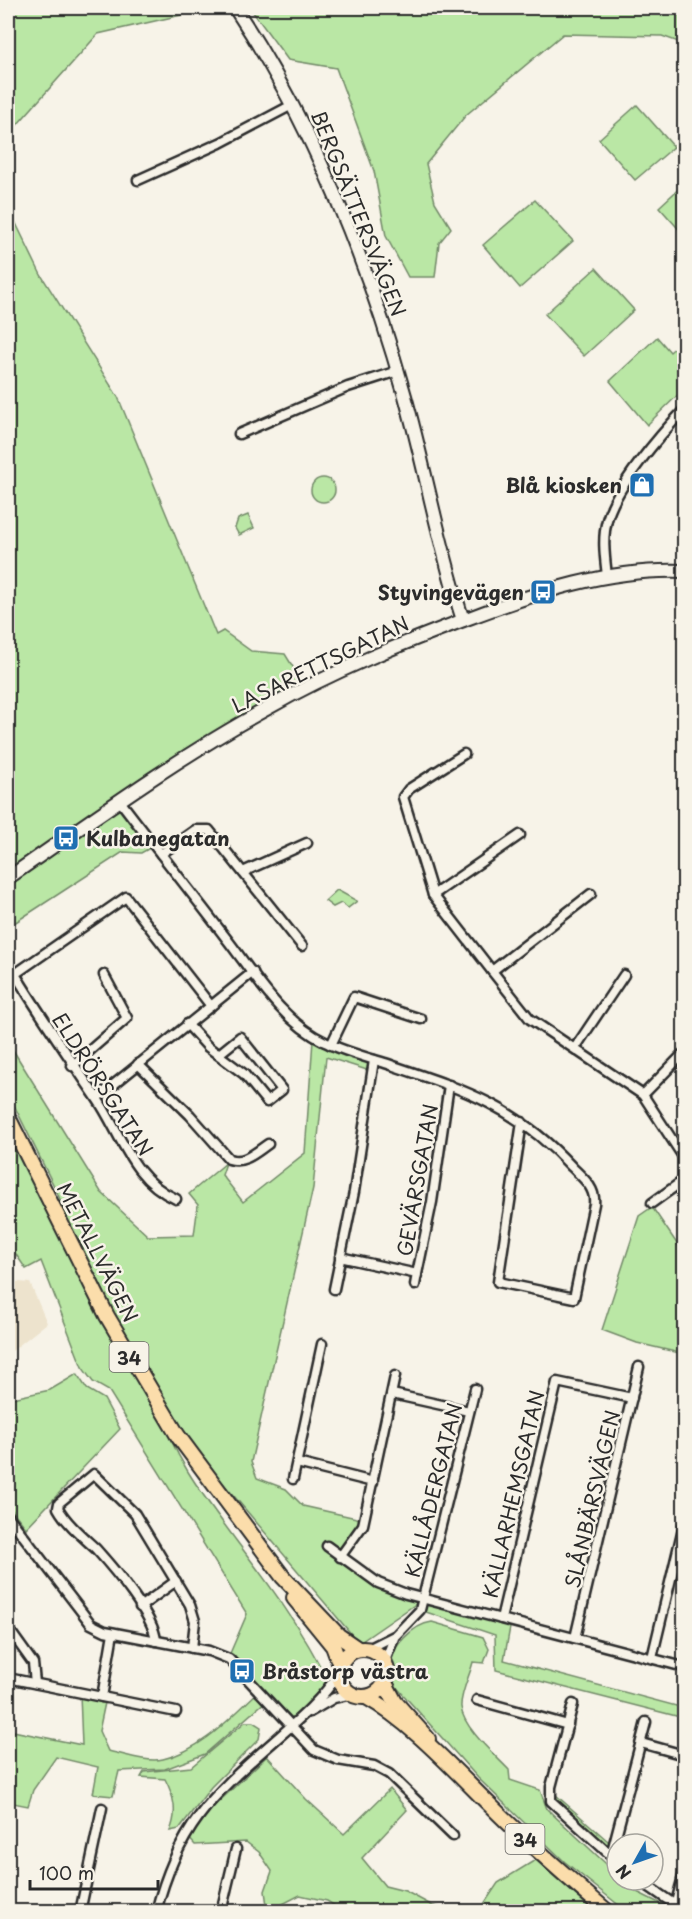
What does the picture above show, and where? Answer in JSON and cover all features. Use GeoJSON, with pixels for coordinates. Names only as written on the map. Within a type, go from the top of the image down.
{"type":"FeatureCollection","features":[{"type":"Feature","properties":{"kind":"main road","name":"METALLVÄGEN"},"geometry":{"type":"LineString","coordinates":[[8,1117],[107,1316],[152,1395],[205,1474],[283,1577],[339,1636],[363,1649],[378,1653],[385,1661]]}},
{"type":"Feature","properties":{"kind":"main road","name":"METALLVÄGEN"},"geometry":{"type":"LineString","coordinates":[[283,1577],[296,1601],[333,1646],[340,1669],[341,1683],[352,1694]]}},
{"type":"Feature","properties":{"kind":"main road"},"geometry":{"type":"LineString","coordinates":[[340,1669],[349,1653],[363,1649]]}},
{"type":"Feature","properties":{"kind":"main road"},"geometry":{"type":"LineString","coordinates":[[366,1697],[378,1692],[385,1683],[387,1672],[385,1661]]}},
{"type":"Feature","properties":{"kind":"main road","name":"34"},"geometry":{"type":"LineString","coordinates":[[385,1683],[395,1702],[416,1723],[437,1753]]}},
{"type":"Feature","properties":{"kind":"main road","name":"34"},"geometry":{"type":"LineString","coordinates":[[352,1694],[366,1697],[393,1714],[437,1753],[533,1846],[608,1911]]}},
{"type":"Feature","properties":{"kind":"street","name":"BERGSÄTTERSVÄGEN"},"geometry":{"type":"LineString","coordinates":[[235,8],[292,105],[321,165],[374,292],[398,371],[463,620]]}},
{"type":"Feature","properties":{"kind":"street","name":"BERGSÄTTERSVÄGEN"},"geometry":{"type":"LineString","coordinates":[[138,180],[220,143],[292,105]]}},
{"type":"Feature","properties":{"kind":"street"},"geometry":{"type":"LineString","coordinates":[[239,434],[339,391],[398,371]]}},
{"type":"Feature","properties":{"kind":"street"},"geometry":{"type":"LineString","coordinates":[[607,576],[604,542],[610,511],[654,445],[684,410]]}},
{"type":"Feature","properties":{"kind":"street","name":"LASARETTSGATAN"},"geometry":{"type":"LineString","coordinates":[[8,878],[192,752],[271,706],[352,665],[463,620],[543,592],[607,576],[635,572],[684,571]]}},
{"type":"Feature","properties":{"kind":"street"},"geometry":{"type":"LineString","coordinates":[[464,754],[409,789],[403,797],[433,894],[530,1019],[643,1095],[684,1158]]}},
{"type":"Feature","properties":{"kind":"street"},"geometry":{"type":"LineString","coordinates":[[120,801],[297,1025],[331,1045],[449,1085],[496,1105],[522,1122],[562,1155],[594,1194],[574,1298],[498,1282],[522,1122]]}},
{"type":"Feature","properties":{"kind":"street"},"geometry":{"type":"LineString","coordinates":[[161,854],[195,830],[205,829],[212,832],[302,946]]}},
{"type":"Feature","properties":{"kind":"street"},"geometry":{"type":"LineString","coordinates":[[433,894],[520,835]]}},
{"type":"Feature","properties":{"kind":"street"},"geometry":{"type":"LineString","coordinates":[[243,872],[307,843]]}},
{"type":"Feature","properties":{"kind":"street"},"geometry":{"type":"LineString","coordinates":[[492,971],[591,894]]}},
{"type":"Feature","properties":{"kind":"street","name":"ELDRÖRSGATAN"},"geometry":{"type":"LineString","coordinates":[[176,1199],[144,1176],[120,1142],[97,1098],[72,1066],[15,974],[126,897],[210,1006]]}},
{"type":"Feature","properties":{"kind":"street"},"geometry":{"type":"LineString","coordinates":[[97,1098],[253,972]]}},
{"type":"Feature","properties":{"kind":"street"},"geometry":{"type":"LineString","coordinates":[[72,1066],[127,1018],[104,975]]}},
{"type":"Feature","properties":{"kind":"street"},"geometry":{"type":"LineString","coordinates":[[575,1048],[624,975]]}},
{"type":"Feature","properties":{"kind":"street"},"geometry":{"type":"LineString","coordinates":[[331,1045],[354,997],[422,1019]]}},
{"type":"Feature","properties":{"kind":"street"},"geometry":{"type":"LineString","coordinates":[[188,1024],[199,1038],[219,1054],[244,1074],[267,1101],[282,1090],[240,1037],[219,1054]]}},
{"type":"Feature","properties":{"kind":"street"},"geometry":{"type":"LineString","coordinates":[[643,1095],[684,1053]]}},
{"type":"Feature","properties":{"kind":"street"},"geometry":{"type":"LineString","coordinates":[[334,1289],[354,1192],[375,1060]]}},
{"type":"Feature","properties":{"kind":"street"},"geometry":{"type":"LineString","coordinates":[[138,1065],[190,1115],[229,1159],[237,1162],[246,1159],[268,1144]]}},
{"type":"Feature","properties":{"kind":"street","name":"GEVÄRSGATAN"},"geometry":{"type":"LineString","coordinates":[[340,1257],[417,1274],[432,1202],[449,1085]]}},
{"type":"Feature","properties":{"kind":"street"},"geometry":{"type":"LineString","coordinates":[[652,1203],[684,1180]]}},
{"type":"Feature","properties":{"kind":"street"},"geometry":{"type":"LineString","coordinates":[[415,1285],[417,1274]]}},
{"type":"Feature","properties":{"kind":"street"},"geometry":{"type":"LineString","coordinates":[[293,1479],[322,1344]]}},
{"type":"Feature","properties":{"kind":"street","name":"SLÅNBÄRSVÄGEN"},"geometry":{"type":"LineString","coordinates":[[575,1638],[639,1367]]}},
{"type":"Feature","properties":{"kind":"street"},"geometry":{"type":"LineString","coordinates":[[340,1557],[363,1525],[395,1376]]}},
{"type":"Feature","properties":{"kind":"street","name":"KÄLLARHEMSGATAN"},"geometry":{"type":"LineString","coordinates":[[501,1619],[557,1382],[632,1398]]}},
{"type":"Feature","properties":{"kind":"street","name":"KÄLLÅDERGATAN"},"geometry":{"type":"LineString","coordinates":[[424,1599],[475,1389]]}},
{"type":"Feature","properties":{"kind":"street"},"geometry":{"type":"LineString","coordinates":[[392,1394],[469,1411]]}},
{"type":"Feature","properties":{"kind":"street"},"geometry":{"type":"LineString","coordinates":[[297,1463],[373,1482]]}},
{"type":"Feature","properties":{"kind":"street"},"geometry":{"type":"LineString","coordinates":[[156,1641],[154,1628],[140,1607],[101,1556],[58,1508],[59,1503],[94,1474],[135,1514],[176,1581],[194,1613],[195,1632],[192,1648]]}},
{"type":"Feature","properties":{"kind":"street"},"geometry":{"type":"LineString","coordinates":[[8,1516],[82,1616],[96,1627],[113,1633],[215,1653],[229,1659],[309,1746],[321,1754],[374,1766],[389,1774],[453,1836]]}},
{"type":"Feature","properties":{"kind":"street"},"geometry":{"type":"LineString","coordinates":[[651,1658],[684,1524]]}},
{"type":"Feature","properties":{"kind":"street"},"geometry":{"type":"LineString","coordinates":[[327,1546],[378,1583],[424,1599],[684,1667]]}},
{"type":"Feature","properties":{"kind":"street"},"geometry":{"type":"LineString","coordinates":[[140,1607],[176,1581]]}},
{"type":"Feature","properties":{"kind":"street"},"geometry":{"type":"LineString","coordinates":[[363,1649],[396,1635],[419,1612],[424,1599]]}},
{"type":"Feature","properties":{"kind":"street"},"geometry":{"type":"LineString","coordinates":[[8,1628],[33,1663],[35,1683]]}},
{"type":"Feature","properties":{"kind":"street"},"geometry":{"type":"LineString","coordinates":[[102,1697],[113,1633]]}},
{"type":"Feature","properties":{"kind":"street"},"geometry":{"type":"LineString","coordinates":[[385,1661],[396,1635]]}},
{"type":"Feature","properties":{"kind":"street"},"geometry":{"type":"LineString","coordinates":[[300,1719],[340,1669]]}},
{"type":"Feature","properties":{"kind":"street"},"geometry":{"type":"LineString","coordinates":[[8,1678],[176,1712]]}},
{"type":"Feature","properties":{"kind":"street"},"geometry":{"type":"LineString","coordinates":[[156,1911],[175,1855],[198,1815],[218,1791],[300,1719],[334,1698],[352,1694]]}},
{"type":"Feature","properties":{"kind":"street"},"geometry":{"type":"LineString","coordinates":[[477,1700],[568,1725]]}},
{"type":"Feature","properties":{"kind":"street"},"geometry":{"type":"LineString","coordinates":[[573,1704],[551,1787],[551,1801],[605,1850]]}},
{"type":"Feature","properties":{"kind":"street"},"geometry":{"type":"LineString","coordinates":[[620,1832],[646,1722]]}},
{"type":"Feature","properties":{"kind":"street"},"geometry":{"type":"LineString","coordinates":[[641,1743],[684,1755]]}},
{"type":"Feature","properties":{"kind":"street"},"geometry":{"type":"LineString","coordinates":[[80,1911],[102,1808]]}},
{"type":"Feature","properties":{"kind":"street"},"geometry":{"type":"LineString","coordinates":[[221,1911],[236,1849]]}},
{"type":"Feature","properties":{"kind":"street"},"geometry":{"type":"LineString","coordinates":[[675,1906],[684,1873]]}},
{"type":"Feature","properties":{"kind":"street"},"geometry":{"type":"LineString","coordinates":[[656,1892],[684,1911]]}},
{"type":"Feature","properties":{"kind":"shaded area"},"geometry":{"type":"Polygon","coordinates":[[[8,1281],[30,1283],[47,1323],[8,1354],[8,1281]]]}},
{"type":"Feature","properties":{"kind":"green space"},"geometry":{"type":"Polygon","coordinates":[[[8,8],[212,8],[98,34],[8,135],[8,8]]]}},
{"type":"Feature","properties":{"kind":"green space"},"geometry":{"type":"Polygon","coordinates":[[[250,8],[684,8],[684,44],[662,36],[563,34],[466,115],[426,164],[435,202],[451,228],[439,243],[435,277],[408,277],[386,236],[374,171],[336,68],[288,60],[250,8]]]}},
{"type":"Feature","properties":{"kind":"green space"},"geometry":{"type":"Polygon","coordinates":[[[637,105],[674,147],[635,180],[599,139],[637,105]]]}},
{"type":"Feature","properties":{"kind":"green space"},"geometry":{"type":"Polygon","coordinates":[[[684,184],[684,235],[659,207],[684,184]]]}},
{"type":"Feature","properties":{"kind":"green space"},"geometry":{"type":"Polygon","coordinates":[[[535,200],[573,241],[520,288],[483,245],[535,200]]]}},
{"type":"Feature","properties":{"kind":"green space"},"geometry":{"type":"Polygon","coordinates":[[[8,207],[41,275],[118,397],[216,635],[223,631],[251,651],[285,654],[306,688],[121,802],[150,848],[141,853],[123,852],[8,927],[8,882],[48,849],[8,869],[8,207]]]}},
{"type":"Feature","properties":{"kind":"green space"},"geometry":{"type":"Polygon","coordinates":[[[596,268],[634,310],[584,356],[545,314],[596,268]]]}},
{"type":"Feature","properties":{"kind":"green space"},"geometry":{"type":"Polygon","coordinates":[[[657,337],[670,352],[680,343],[684,347],[684,389],[647,425],[610,381],[657,337]]]}},
{"type":"Feature","properties":{"kind":"green space"},"geometry":{"type":"Polygon","coordinates":[[[323,478],[328,479],[334,485],[334,495],[328,501],[323,502],[318,501],[312,495],[311,490],[312,485],[318,479],[323,478]]]}},
{"type":"Feature","properties":{"kind":"green space"},"geometry":{"type":"Polygon","coordinates":[[[248,515],[254,528],[239,535],[235,528],[238,519],[248,515]]]}},
{"type":"Feature","properties":{"kind":"green space"},"geometry":{"type":"Polygon","coordinates":[[[337,890],[357,901],[348,908],[341,903],[333,907],[325,901],[337,890]]]}},
{"type":"Feature","properties":{"kind":"green space"},"geometry":{"type":"Polygon","coordinates":[[[313,1040],[370,1061],[370,1071],[326,1057],[313,1188],[251,1462],[257,1478],[286,1489],[303,1506],[361,1519],[340,1555],[368,1579],[511,1622],[504,1660],[684,1708],[684,1718],[496,1670],[495,1635],[420,1610],[423,1599],[359,1643],[159,1408],[181,1460],[212,1508],[285,1608],[328,1682],[291,1726],[266,1701],[205,1754],[165,1769],[119,1771],[113,1796],[93,1794],[98,1767],[56,1757],[33,1790],[28,1806],[8,1802],[8,1730],[82,1745],[80,1694],[106,1698],[99,1731],[108,1751],[157,1760],[177,1755],[215,1732],[258,1692],[228,1658],[247,1614],[109,1391],[93,1382],[82,1367],[41,1261],[26,1269],[8,1243],[8,1134],[40,1199],[104,1313],[57,1192],[8,1093],[8,1042],[101,1192],[148,1236],[194,1235],[198,1205],[189,1194],[226,1163],[222,1175],[243,1202],[305,1153],[313,1040]]]}},
{"type":"Feature","properties":{"kind":"green space"},"geometry":{"type":"Polygon","coordinates":[[[652,1207],[684,1254],[684,1354],[637,1343],[602,1330],[639,1216],[652,1207]]]}},
{"type":"Feature","properties":{"kind":"green space"},"geometry":{"type":"Polygon","coordinates":[[[77,1374],[87,1389],[104,1399],[120,1429],[26,1528],[8,1505],[8,1399],[50,1390],[77,1374]]]}},
{"type":"Feature","properties":{"kind":"green space"},"geometry":{"type":"Polygon","coordinates":[[[432,1622],[483,1637],[489,1649],[484,1663],[473,1662],[461,1702],[467,1724],[509,1770],[510,1780],[540,1790],[547,1809],[605,1863],[605,1892],[637,1892],[675,1911],[626,1911],[565,1862],[478,1778],[391,1681],[386,1665],[394,1651],[410,1632],[432,1622]]]}},
{"type":"Feature","properties":{"kind":"green space"},"geometry":{"type":"Polygon","coordinates":[[[245,1722],[253,1722],[261,1727],[259,1739],[211,1787],[179,1829],[170,1831],[174,1811],[173,1798],[168,1785],[165,1779],[141,1777],[144,1772],[191,1767],[245,1722]]]}},
{"type":"Feature","properties":{"kind":"green space"},"geometry":{"type":"Polygon","coordinates":[[[267,1756],[306,1799],[344,1834],[390,1789],[407,1810],[362,1858],[385,1886],[405,1891],[433,1906],[454,1911],[343,1911],[327,1901],[300,1895],[277,1907],[267,1905],[265,1891],[272,1871],[259,1852],[246,1842],[195,1845],[188,1837],[208,1812],[267,1756]]]}},
{"type":"Feature","properties":{"kind":"green space"},"geometry":{"type":"Polygon","coordinates":[[[547,1787],[605,1838],[605,1856],[547,1803],[547,1787]]]}},
{"type":"Feature","properties":{"kind":"green space"},"geometry":{"type":"Polygon","coordinates":[[[537,1859],[599,1911],[473,1912],[484,1904],[498,1883],[537,1859]]]}},
{"type":"Feature","properties":{"kind":"place","name":"Blå kiosken"},"geometry":{"type":"Point","coordinates":[642,485]}},
{"type":"Feature","properties":{"kind":"place","name":"Styvingevägen"},"geometry":{"type":"Point","coordinates":[543,592]}},
{"type":"Feature","properties":{"kind":"place","name":"Kulbanegatan"},"geometry":{"type":"Point","coordinates":[66,838]}},
{"type":"Feature","properties":{"kind":"place","name":"Bråstorp västra"},"geometry":{"type":"Point","coordinates":[242,1671]}}]}
